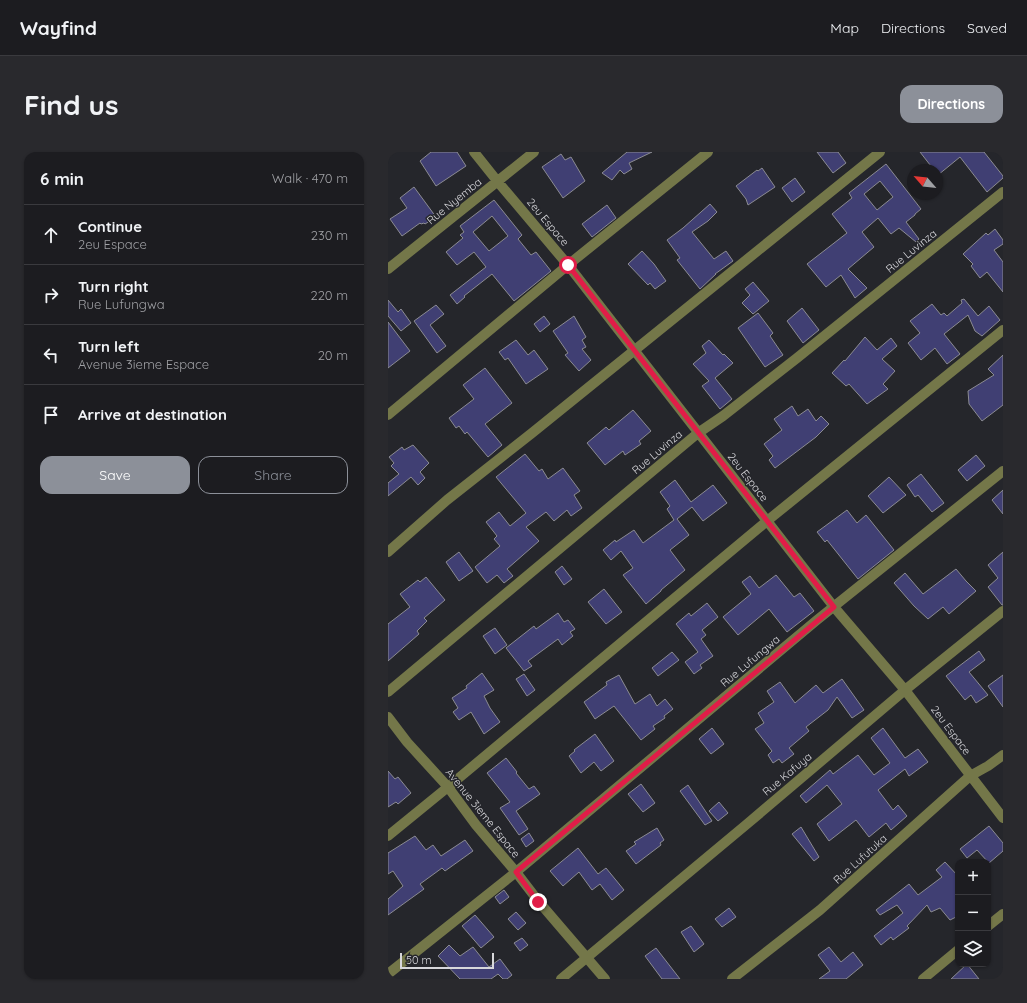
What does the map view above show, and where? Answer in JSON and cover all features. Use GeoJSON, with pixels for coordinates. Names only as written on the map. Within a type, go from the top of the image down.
{"type":"FeatureCollection","features":[{"type":"Feature","properties":{"kind":"street","name":"2eu Espace"},"geometry":{"type":"LineString","coordinates":[[474,152],[568,265],[834,607],[905,690],[1003,818]]}},
{"type":"Feature","properties":{"kind":"street","name":"Rue Nyemba"},"geometry":{"type":"LineString","coordinates":[[388,269],[534,152]]}},
{"type":"Feature","properties":{"kind":"street"},"geometry":{"type":"LineString","coordinates":[[388,415],[568,265],[708,152]]}},
{"type":"Feature","properties":{"kind":"street"},"geometry":{"type":"LineString","coordinates":[[388,552],[447,500],[880,152]]}},
{"type":"Feature","properties":{"kind":"street","name":"Rue Luvinza"},"geometry":{"type":"LineString","coordinates":[[388,692],[698,433],[723,416],[797,358],[1003,192]]}},
{"type":"Feature","properties":{"kind":"street"},"geometry":{"type":"LineString","coordinates":[[388,836],[448,788],[767,521],[1003,330]]}},
{"type":"Feature","properties":{"kind":"street","name":"Rue Lufungwa"},"geometry":{"type":"LineString","coordinates":[[388,974],[516,872],[834,607],[1003,471]]}},
{"type":"Feature","properties":{"kind":"street","name":"Rue Kafuya"},"geometry":{"type":"LineString","coordinates":[[561,979],[905,690],[1003,611]]}},
{"type":"Feature","properties":{"kind":"street","name":"Avenue 3ieme Espace"},"geometry":{"type":"LineString","coordinates":[[388,717],[407,742],[448,788],[476,825],[516,872],[538,902],[605,979]]}},
{"type":"Feature","properties":{"kind":"street","name":"Rue Lufutuka"},"geometry":{"type":"LineString","coordinates":[[732,979],[820,910],[970,776],[988,766],[1003,755]]}},
{"type":"Feature","properties":{"kind":"street"},"geometry":{"type":"LineString","coordinates":[[991,924],[1003,914]]}},
{"type":"Feature","properties":{"kind":"street"},"geometry":{"type":"LineString","coordinates":[[923,979],[955,952]]}},
{"type":"Feature","properties":{"kind":"building"},"geometry":{"type":"Polygon","coordinates":[[[431,152],[457,152],[466,166],[436,186],[420,161],[431,152]]]}},
{"type":"Feature","properties":{"kind":"building"},"geometry":{"type":"Polygon","coordinates":[[[627,152],[652,152],[629,163],[632,169],[624,174],[620,170],[612,180],[602,173],[627,152]]]}},
{"type":"Feature","properties":{"kind":"building"},"geometry":{"type":"Polygon","coordinates":[[[817,152],[838,152],[846,163],[833,173],[817,152]]]}},
{"type":"Feature","properties":{"kind":"building"},"geometry":{"type":"Polygon","coordinates":[[[920,152],[984,152],[1003,178],[987,192],[960,157],[943,171],[943,164],[929,164],[920,152]]]}},
{"type":"Feature","properties":{"kind":"building"},"geometry":{"type":"Polygon","coordinates":[[[561,154],[565,160],[571,157],[585,181],[563,198],[542,167],[561,154]]]}},
{"type":"Feature","properties":{"kind":"building"},"geometry":{"type":"Polygon","coordinates":[[[886,164],[907,191],[907,200],[914,200],[921,209],[906,222],[919,239],[916,242],[899,228],[891,234],[878,218],[862,232],[874,247],[848,269],[867,288],[855,298],[841,275],[826,287],[807,264],[847,233],[832,214],[852,198],[849,193],[886,164]],[[880,181],[864,194],[877,210],[893,197],[880,181]]]}},
{"type":"Feature","properties":{"kind":"building"},"geometry":{"type":"Polygon","coordinates":[[[762,168],[775,187],[748,205],[746,199],[736,186],[757,170],[758,171],[762,168]]]}},
{"type":"Feature","properties":{"kind":"building"},"geometry":{"type":"Polygon","coordinates":[[[795,178],[805,192],[792,202],[782,188],[795,178]]]}},
{"type":"Feature","properties":{"kind":"building"},"geometry":{"type":"Polygon","coordinates":[[[414,187],[436,217],[425,224],[420,223],[402,236],[390,219],[407,208],[400,198],[414,187]]]}},
{"type":"Feature","properties":{"kind":"building"},"geometry":{"type":"Polygon","coordinates":[[[494,200],[522,235],[518,239],[531,255],[536,252],[551,271],[514,301],[492,274],[464,296],[465,297],[457,304],[450,295],[486,267],[474,252],[457,265],[446,252],[463,238],[460,235],[464,232],[460,226],[494,200]],[[492,216],[473,232],[489,251],[508,236],[492,216]]]}},
{"type":"Feature","properties":{"kind":"building"},"geometry":{"type":"Polygon","coordinates":[[[710,204],[717,212],[708,221],[692,232],[714,259],[726,251],[733,261],[715,274],[700,289],[677,260],[680,258],[667,240],[710,204]]]}},
{"type":"Feature","properties":{"kind":"building"},"geometry":{"type":"Polygon","coordinates":[[[607,205],[616,218],[592,237],[582,224],[607,205]]]}},
{"type":"Feature","properties":{"kind":"building"},"geometry":{"type":"Polygon","coordinates":[[[995,229],[1003,240],[1003,244],[994,250],[1003,262],[1003,292],[987,272],[980,278],[971,266],[973,264],[963,254],[986,233],[988,235],[995,229]]]}},
{"type":"Feature","properties":{"kind":"building"},"geometry":{"type":"Polygon","coordinates":[[[642,251],[654,264],[666,281],[655,289],[650,283],[648,285],[628,264],[642,251]]]}},
{"type":"Feature","properties":{"kind":"building"},"geometry":{"type":"Polygon","coordinates":[[[753,282],[769,301],[753,314],[742,303],[750,295],[745,289],[753,282]]]}},
{"type":"Feature","properties":{"kind":"building"},"geometry":{"type":"Polygon","coordinates":[[[964,299],[978,316],[989,306],[1000,320],[982,336],[975,331],[968,315],[944,334],[960,354],[947,364],[935,348],[921,360],[908,343],[920,333],[910,321],[932,304],[941,315],[944,313],[947,316],[962,303],[961,300],[964,299]]]}},
{"type":"Feature","properties":{"kind":"building"},"geometry":{"type":"Polygon","coordinates":[[[388,300],[398,312],[401,309],[411,323],[401,331],[388,316],[388,300]]]}},
{"type":"Feature","properties":{"kind":"building"},"geometry":{"type":"Polygon","coordinates":[[[436,305],[444,314],[430,325],[446,346],[437,353],[414,321],[436,305]]]}},
{"type":"Feature","properties":{"kind":"building"},"geometry":{"type":"Polygon","coordinates":[[[802,308],[819,330],[803,343],[787,321],[802,308]]]}},
{"type":"Feature","properties":{"kind":"building"},"geometry":{"type":"Polygon","coordinates":[[[758,313],[773,333],[770,336],[783,355],[765,367],[738,328],[758,313]]]}},
{"type":"Feature","properties":{"kind":"building"},"geometry":{"type":"Polygon","coordinates":[[[544,316],[550,324],[540,332],[534,324],[544,316]]]}},
{"type":"Feature","properties":{"kind":"building"},"geometry":{"type":"Polygon","coordinates":[[[574,316],[586,337],[582,340],[586,347],[582,349],[591,360],[579,371],[565,355],[568,353],[553,331],[574,316]]]}},
{"type":"Feature","properties":{"kind":"building"},"geometry":{"type":"Polygon","coordinates":[[[388,322],[410,351],[388,368],[388,322]]]}},
{"type":"Feature","properties":{"kind":"building"},"geometry":{"type":"Polygon","coordinates":[[[865,337],[877,350],[891,338],[897,346],[882,359],[895,371],[883,384],[888,389],[867,404],[849,384],[846,386],[832,373],[844,360],[845,361],[865,337]]]}},
{"type":"Feature","properties":{"kind":"building"},"geometry":{"type":"Polygon","coordinates":[[[516,340],[528,355],[534,350],[548,369],[526,384],[508,358],[505,360],[499,352],[516,340]]]}},
{"type":"Feature","properties":{"kind":"building"},"geometry":{"type":"Polygon","coordinates":[[[709,340],[733,363],[715,378],[732,399],[720,409],[702,386],[709,381],[693,364],[706,353],[702,346],[709,340]]]}},
{"type":"Feature","properties":{"kind":"building"},"geometry":{"type":"Polygon","coordinates":[[[1003,355],[1003,405],[982,421],[969,404],[968,391],[994,375],[988,369],[1003,355]]]}},
{"type":"Feature","properties":{"kind":"building"},"geometry":{"type":"Polygon","coordinates":[[[485,368],[512,403],[485,424],[502,445],[488,457],[467,432],[465,434],[459,426],[456,428],[449,418],[474,399],[463,385],[485,368]]]}},
{"type":"Feature","properties":{"kind":"building"},"geometry":{"type":"Polygon","coordinates":[[[792,406],[798,416],[808,409],[816,421],[821,416],[829,424],[816,437],[775,468],[769,460],[773,456],[764,444],[782,430],[774,419],[792,406]]]}},
{"type":"Feature","properties":{"kind":"building"},"geometry":{"type":"Polygon","coordinates":[[[633,410],[651,431],[639,441],[641,444],[625,455],[623,451],[605,465],[587,443],[606,427],[609,430],[633,410]]]}},
{"type":"Feature","properties":{"kind":"building"},"geometry":{"type":"Polygon","coordinates":[[[413,445],[429,463],[420,472],[425,478],[418,485],[411,477],[388,496],[388,483],[399,474],[391,466],[394,463],[389,457],[402,447],[404,450],[413,445]]]}},
{"type":"Feature","properties":{"kind":"building"},"geometry":{"type":"Polygon","coordinates":[[[525,454],[539,471],[542,469],[548,479],[563,468],[580,491],[574,495],[582,508],[571,516],[567,510],[554,521],[546,512],[526,527],[539,541],[507,569],[513,576],[504,583],[497,575],[487,583],[475,567],[500,546],[494,539],[497,536],[486,522],[499,512],[510,526],[526,513],[496,477],[525,454]]]}},
{"type":"Feature","properties":{"kind":"building"},"geometry":{"type":"Polygon","coordinates":[[[976,455],[985,466],[967,481],[958,470],[976,455]]]}},
{"type":"Feature","properties":{"kind":"building"},"geometry":{"type":"Polygon","coordinates":[[[921,474],[944,503],[932,512],[918,495],[915,497],[907,485],[921,474]]]}},
{"type":"Feature","properties":{"kind":"building"},"geometry":{"type":"Polygon","coordinates":[[[889,477],[906,495],[883,513],[868,496],[889,477]]]}},
{"type":"Feature","properties":{"kind":"building"},"geometry":{"type":"Polygon","coordinates":[[[675,480],[691,502],[713,485],[727,503],[703,521],[692,507],[677,519],[689,535],[670,550],[685,570],[646,604],[623,575],[633,568],[621,551],[611,560],[603,550],[615,540],[616,542],[634,530],[643,543],[674,520],[667,509],[670,506],[660,492],[675,480]]]}},
{"type":"Feature","properties":{"kind":"building"},"geometry":{"type":"Polygon","coordinates":[[[1003,490],[1003,514],[992,500],[1003,490]]]}},
{"type":"Feature","properties":{"kind":"building"},"geometry":{"type":"Polygon","coordinates":[[[847,510],[857,523],[866,515],[894,550],[858,579],[827,540],[825,542],[817,532],[847,510]]]}},
{"type":"Feature","properties":{"kind":"building"},"geometry":{"type":"Polygon","coordinates":[[[459,552],[473,571],[459,581],[446,562],[459,552]]]}},
{"type":"Feature","properties":{"kind":"building"},"geometry":{"type":"Polygon","coordinates":[[[1003,552],[1002,605],[988,587],[998,578],[988,565],[1003,552]]]}},
{"type":"Feature","properties":{"kind":"building"},"geometry":{"type":"Polygon","coordinates":[[[562,566],[572,579],[564,585],[555,572],[562,566]]]}},
{"type":"Feature","properties":{"kind":"building"},"geometry":{"type":"Polygon","coordinates":[[[956,569],[976,591],[949,614],[943,607],[928,619],[914,606],[894,583],[905,573],[923,594],[956,569]]]}},
{"type":"Feature","properties":{"kind":"building"},"geometry":{"type":"Polygon","coordinates":[[[776,575],[794,597],[800,593],[814,611],[787,632],[769,609],[738,635],[723,617],[751,594],[742,582],[750,576],[759,588],[776,575]]]}},
{"type":"Feature","properties":{"kind":"building"},"geometry":{"type":"Polygon","coordinates":[[[426,577],[445,600],[424,618],[427,621],[417,631],[419,634],[388,661],[388,624],[410,607],[400,594],[418,580],[420,582],[426,577]]]}},
{"type":"Feature","properties":{"kind":"building"},"geometry":{"type":"Polygon","coordinates":[[[604,589],[622,612],[606,624],[588,602],[604,589]]]}},
{"type":"Feature","properties":{"kind":"building"},"geometry":{"type":"Polygon","coordinates":[[[707,603],[718,617],[702,630],[706,635],[701,639],[713,656],[700,665],[702,668],[694,674],[685,662],[698,652],[676,624],[689,613],[691,616],[707,603]]]}},
{"type":"Feature","properties":{"kind":"building"},"geometry":{"type":"Polygon","coordinates":[[[558,613],[564,622],[568,620],[575,629],[570,632],[573,636],[562,645],[558,639],[528,661],[532,666],[524,671],[506,648],[534,626],[536,629],[558,613]]]}},
{"type":"Feature","properties":{"kind":"building"},"geometry":{"type":"Polygon","coordinates":[[[495,628],[507,645],[495,654],[483,636],[495,628]]]}},
{"type":"Feature","properties":{"kind":"building"},"geometry":{"type":"Polygon","coordinates":[[[979,651],[985,660],[969,672],[988,695],[976,703],[971,695],[965,700],[946,676],[979,651]]]}},
{"type":"Feature","properties":{"kind":"building"},"geometry":{"type":"Polygon","coordinates":[[[672,652],[679,660],[658,676],[652,668],[672,652]]]}},
{"type":"Feature","properties":{"kind":"building"},"geometry":{"type":"Polygon","coordinates":[[[482,673],[494,690],[484,696],[500,722],[484,734],[471,712],[459,720],[453,712],[458,708],[452,698],[467,688],[466,686],[482,673]]]}},
{"type":"Feature","properties":{"kind":"building"},"geometry":{"type":"Polygon","coordinates":[[[524,674],[535,690],[527,696],[516,679],[524,674]]]}},
{"type":"Feature","properties":{"kind":"building"},"geometry":{"type":"Polygon","coordinates":[[[619,675],[635,704],[650,694],[657,706],[665,699],[673,709],[664,716],[665,718],[653,726],[655,729],[641,740],[614,706],[595,719],[584,702],[607,685],[606,682],[619,675]]]}},
{"type":"Feature","properties":{"kind":"building"},"geometry":{"type":"Polygon","coordinates":[[[1003,675],[1003,707],[988,686],[1003,675]]]}},
{"type":"Feature","properties":{"kind":"building"},"geometry":{"type":"Polygon","coordinates":[[[842,679],[864,710],[852,718],[837,697],[828,710],[806,727],[809,731],[789,748],[794,754],[782,763],[779,759],[773,763],[768,755],[772,751],[755,729],[764,723],[758,713],[774,702],[767,691],[780,682],[795,703],[816,685],[823,693],[842,679]]]}},
{"type":"Feature","properties":{"kind":"building"},"geometry":{"type":"Polygon","coordinates":[[[712,728],[724,744],[711,754],[699,739],[712,728]]]}},
{"type":"Feature","properties":{"kind":"building"},"geometry":{"type":"Polygon","coordinates":[[[883,728],[905,758],[918,749],[928,762],[909,776],[905,769],[878,790],[893,810],[898,805],[907,816],[891,830],[886,823],[869,837],[856,820],[829,841],[817,824],[842,804],[827,785],[806,803],[800,796],[830,770],[833,774],[858,755],[874,775],[890,763],[871,738],[883,728]]]}},
{"type":"Feature","properties":{"kind":"building"},"geometry":{"type":"Polygon","coordinates":[[[595,734],[614,761],[601,771],[594,762],[581,773],[569,756],[575,751],[574,750],[595,734]]]}},
{"type":"Feature","properties":{"kind":"building"},"geometry":{"type":"Polygon","coordinates":[[[506,758],[529,789],[534,786],[540,794],[516,811],[528,829],[519,835],[500,808],[510,802],[487,773],[506,758]]]}},
{"type":"Feature","properties":{"kind":"building"},"geometry":{"type":"Polygon","coordinates":[[[388,771],[395,779],[398,777],[411,793],[398,804],[396,802],[388,807],[388,771]]]}},
{"type":"Feature","properties":{"kind":"building"},"geometry":{"type":"Polygon","coordinates":[[[641,784],[655,803],[643,812],[628,794],[641,784]]]}},
{"type":"Feature","properties":{"kind":"building"},"geometry":{"type":"Polygon","coordinates":[[[688,785],[712,821],[705,825],[680,791],[688,785]]]}},
{"type":"Feature","properties":{"kind":"building"},"geometry":{"type":"Polygon","coordinates":[[[719,802],[728,813],[718,821],[709,811],[719,802]]]}},
{"type":"Feature","properties":{"kind":"building"},"geometry":{"type":"Polygon","coordinates":[[[989,826],[1003,843],[1003,851],[991,861],[991,859],[985,859],[977,850],[967,858],[960,849],[989,826]]]}},
{"type":"Feature","properties":{"kind":"building"},"geometry":{"type":"Polygon","coordinates":[[[801,827],[819,857],[814,861],[792,834],[801,827]]]}},
{"type":"Feature","properties":{"kind":"building"},"geometry":{"type":"Polygon","coordinates":[[[657,828],[664,840],[660,843],[661,845],[636,864],[626,851],[636,844],[634,842],[657,828]]]}},
{"type":"Feature","properties":{"kind":"building"},"geometry":{"type":"Polygon","coordinates":[[[529,833],[534,841],[526,847],[521,839],[529,833]]]}},
{"type":"Feature","properties":{"kind":"building"},"geometry":{"type":"Polygon","coordinates":[[[415,836],[426,850],[433,845],[441,856],[465,840],[473,851],[445,871],[442,868],[420,884],[424,889],[388,915],[388,899],[403,886],[393,871],[388,874],[388,853],[415,836]]]}},
{"type":"Feature","properties":{"kind":"building"},"geometry":{"type":"Polygon","coordinates":[[[578,848],[598,874],[606,868],[624,890],[612,900],[600,884],[592,890],[579,872],[563,886],[550,871],[578,848]]]}},
{"type":"Feature","properties":{"kind":"building"},"geometry":{"type":"Polygon","coordinates":[[[945,862],[955,873],[955,918],[950,920],[940,908],[931,912],[927,905],[907,926],[909,928],[893,940],[891,937],[881,945],[874,936],[903,913],[897,905],[880,915],[876,910],[909,884],[918,895],[942,877],[936,870],[945,862]]]}},
{"type":"Feature","properties":{"kind":"building"},"geometry":{"type":"Polygon","coordinates":[[[504,890],[509,897],[500,904],[495,897],[504,890]]]}},
{"type":"Feature","properties":{"kind":"building"},"geometry":{"type":"Polygon","coordinates":[[[729,908],[736,917],[722,927],[715,919],[729,908]]]}},
{"type":"Feature","properties":{"kind":"building"},"geometry":{"type":"Polygon","coordinates":[[[516,912],[526,923],[518,930],[508,919],[516,912]]]}},
{"type":"Feature","properties":{"kind":"building"},"geometry":{"type":"Polygon","coordinates":[[[475,915],[494,937],[481,948],[462,926],[475,915]]]}},
{"type":"Feature","properties":{"kind":"building"},"geometry":{"type":"Polygon","coordinates":[[[691,926],[704,944],[694,952],[681,932],[691,926]]]}},
{"type":"Feature","properties":{"kind":"building"},"geometry":{"type":"Polygon","coordinates":[[[522,938],[528,945],[520,951],[514,943],[522,938]]]}},
{"type":"Feature","properties":{"kind":"building"},"geometry":{"type":"Polygon","coordinates":[[[449,945],[460,956],[473,947],[489,967],[500,959],[512,975],[507,979],[503,979],[498,974],[491,979],[460,979],[438,956],[449,945]]]}},
{"type":"Feature","properties":{"kind":"building"},"geometry":{"type":"Polygon","coordinates":[[[829,947],[841,962],[853,952],[863,965],[846,979],[819,979],[830,971],[818,955],[829,947]]]}},
{"type":"Feature","properties":{"kind":"building"},"geometry":{"type":"Polygon","coordinates":[[[656,948],[680,979],[662,979],[645,956],[656,948]]]}},
{"type":"Feature","properties":{"kind":"building"},"geometry":{"type":"Polygon","coordinates":[[[964,967],[969,967],[979,979],[951,979],[964,967]]]}},
{"type":"Feature","properties":{"kind":"route"},"geometry":{"type":"LineString","coordinates":[[538,902],[516,872],[834,607],[568,265]]}}]}
